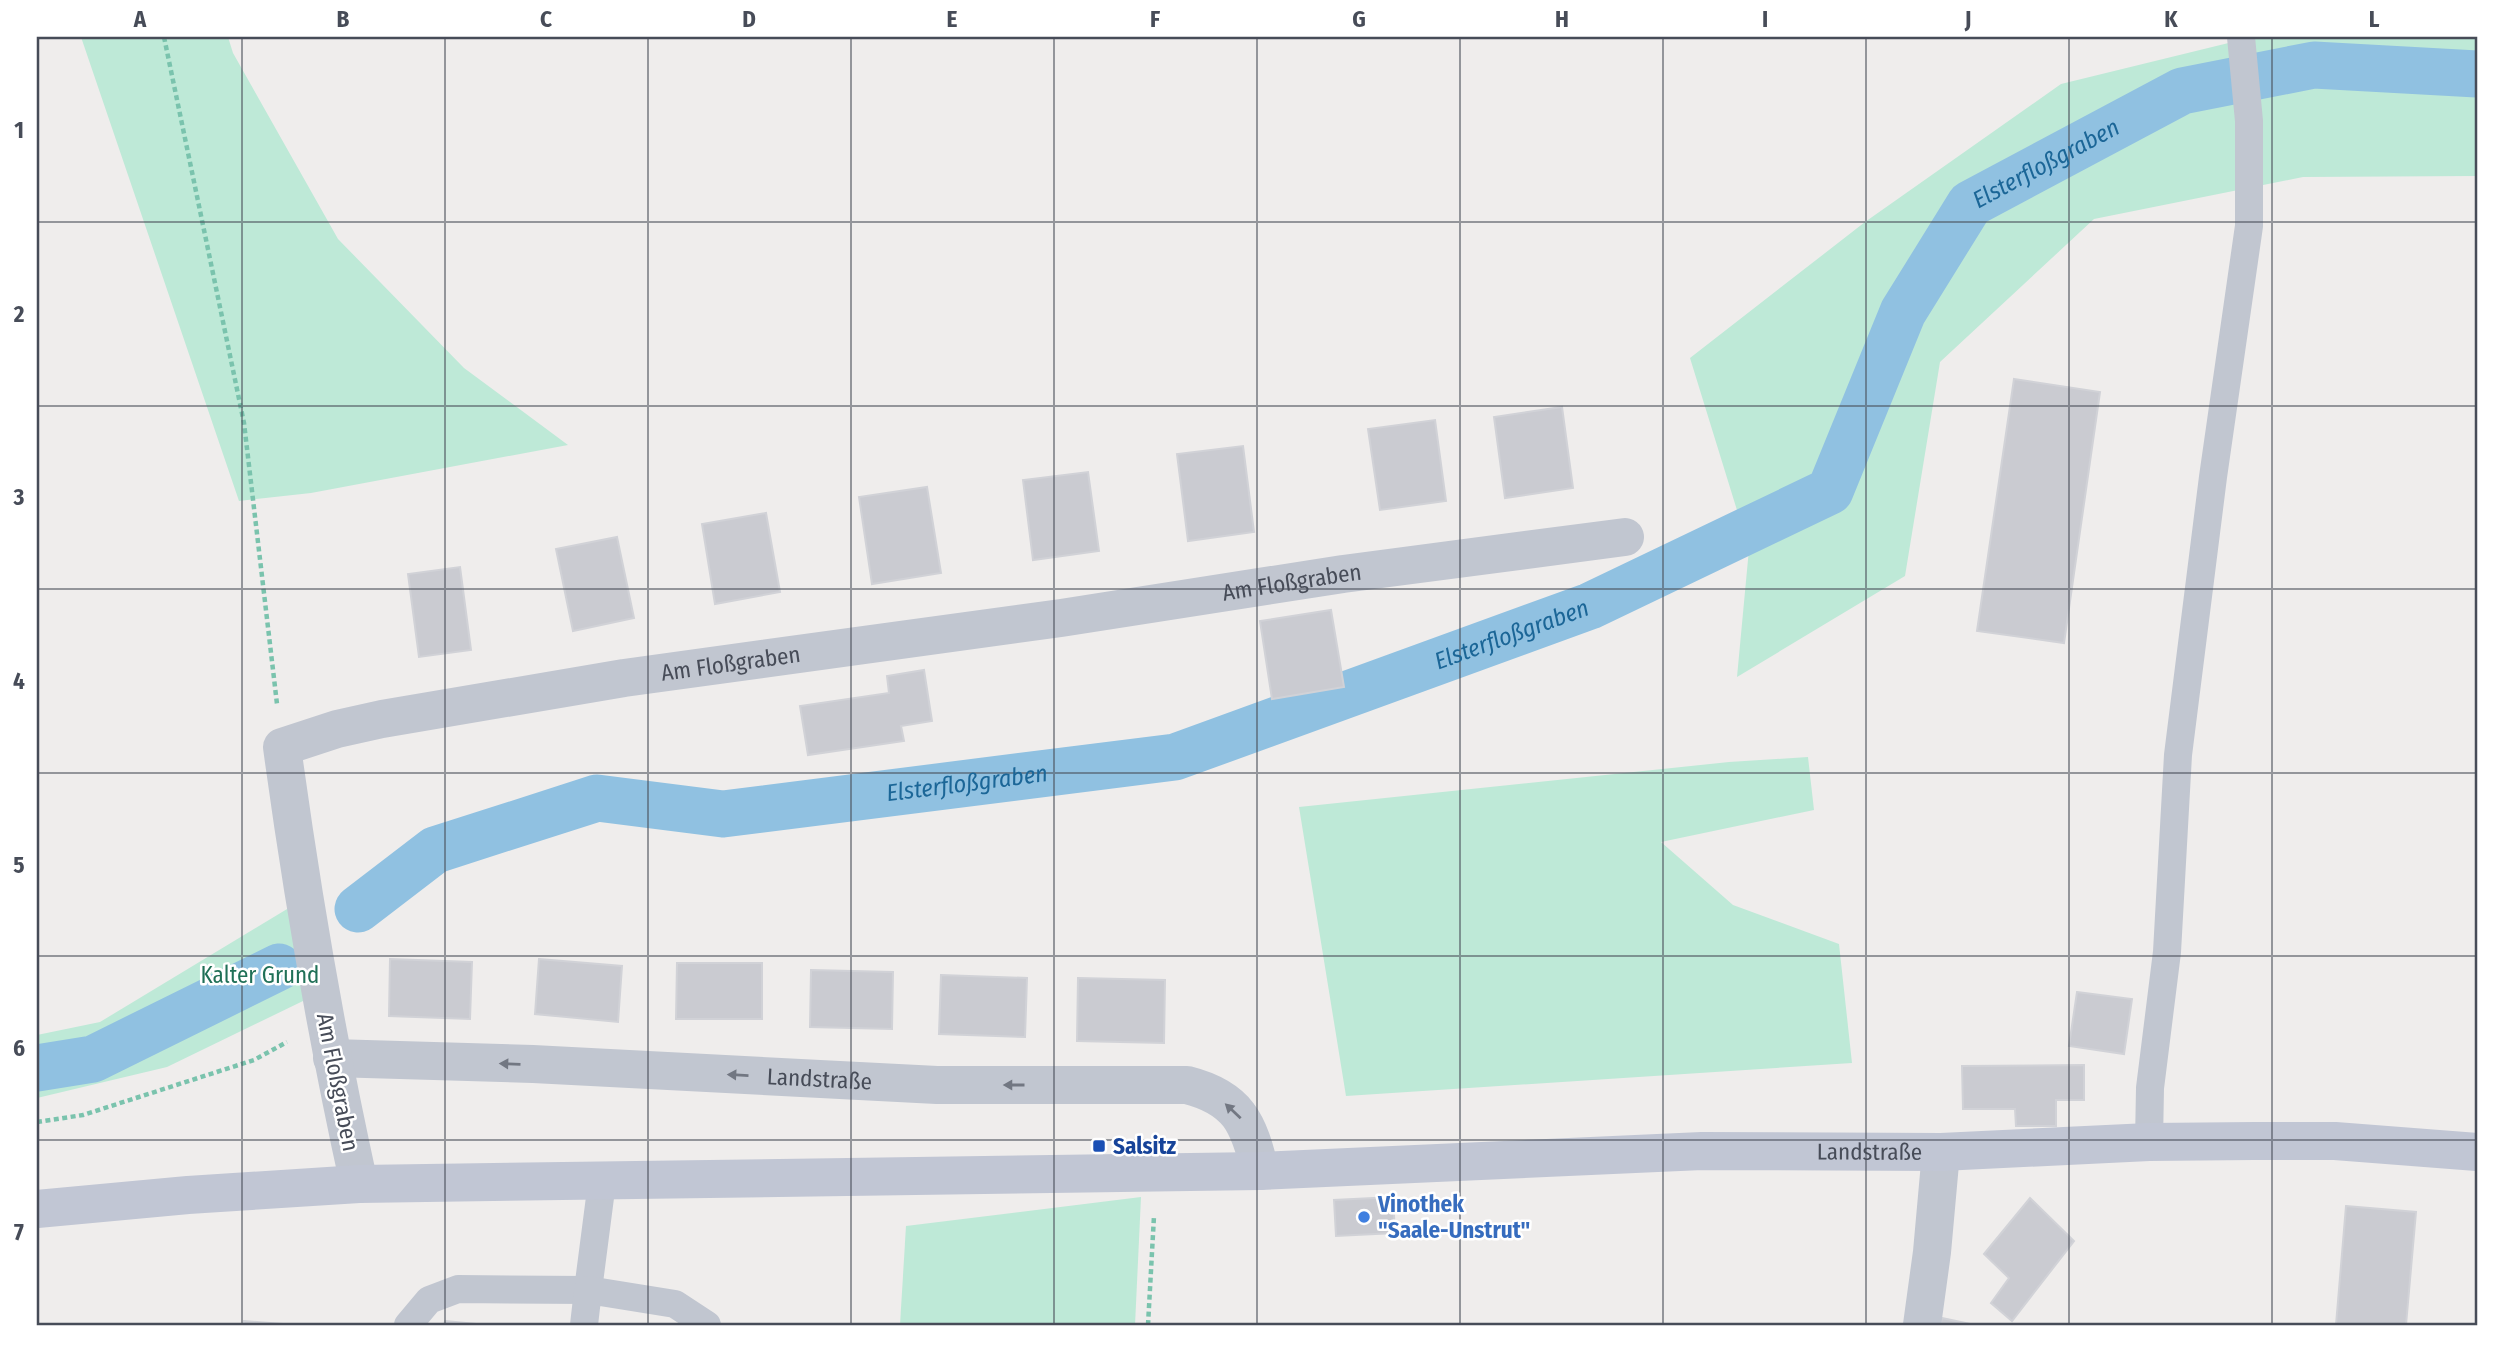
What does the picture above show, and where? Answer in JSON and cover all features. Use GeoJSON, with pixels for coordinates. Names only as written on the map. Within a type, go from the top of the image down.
{"type":"FeatureCollection","features":[{"type":"Feature","properties":{"kind":"main road","name":"Landstraße"},"geometry":{"type":"LineString","coordinates":[[37,1209],[174,1196],[359,1184],[1260,1171],[1702,1151],[1941,1152],[2149,1142],[2335,1141],[2477,1152]]}},
{"type":"Feature","properties":{"kind":"street","name":"Am Floßgraben"},"geometry":{"type":"LineString","coordinates":[[359,1184],[328,1040],[303,899],[282,747],[337,729],[382,719],[624,678],[1061,618],[1343,574],[1625,537]]}},
{"type":"Feature","properties":{"kind":"street","name":"Landstraße"},"geometry":{"type":"LineString","coordinates":[[328,1040],[533,1065],[937,1085],[1187,1086],[1211,1091],[1240,1114],[1253,1140],[1260,1171]]}},
{"type":"Feature","properties":{"kind":"street"},"geometry":{"type":"LineString","coordinates":[[1922,1325],[1941,1152]]}},
{"type":"Feature","properties":{"kind":"lane"},"geometry":{"type":"LineString","coordinates":[[2149,1142],[2150,1088],[2166,952],[2178,755],[2213,477],[2249,226],[2249,121],[2241,37]]}},
{"type":"Feature","properties":{"kind":"lane"},"geometry":{"type":"LineString","coordinates":[[584,1325],[602,1182]]}},
{"type":"Feature","properties":{"kind":"lane"},"geometry":{"type":"LineString","coordinates":[[408,1325],[429,1300],[458,1289],[588,1290],[675,1304],[707,1325]]}},
{"type":"Feature","properties":{"kind":"path"},"geometry":{"type":"LineString","coordinates":[[164,37],[244,422],[282,747]]}},
{"type":"Feature","properties":{"kind":"path"},"geometry":{"type":"LineString","coordinates":[[37,1122],[83,1115],[254,1060],[328,1040]]}},
{"type":"Feature","properties":{"kind":"path"},"geometry":{"type":"LineString","coordinates":[[1148,1325],[1156,1173]]}},
{"type":"Feature","properties":{"kind":"green space"},"geometry":{"type":"Polygon","coordinates":[[[81,37],[228,37],[233,53],[338,239],[464,368],[568,445],[311,493],[239,501],[81,37]]]}},
{"type":"Feature","properties":{"kind":"green space"},"geometry":{"type":"Polygon","coordinates":[[[2253,37],[2477,37],[2477,176],[2303,177],[2094,219],[1940,362],[1905,576],[1737,677],[1749,549],[1690,358],[1865,222],[2061,84],[2253,37]]]}},
{"type":"Feature","properties":{"kind":"green space"},"geometry":{"type":"Polygon","coordinates":[[[1808,757],[1814,810],[1661,842],[1733,905],[1839,944],[1852,1063],[1346,1096],[1299,807],[1729,762],[1808,757]]]}},
{"type":"Feature","properties":{"kind":"green space","name":"Kalter Grund"},"geometry":{"type":"Polygon","coordinates":[[[302,900],[303,1001],[167,1067],[37,1098],[37,1035],[100,1022],[302,900]]]}},
{"type":"Feature","properties":{"kind":"green space"},"geometry":{"type":"Polygon","coordinates":[[[1141,1197],[1135,1325],[900,1325],[906,1226],[1141,1197]]]}},
{"type":"Feature","properties":{"kind":"building"},"geometry":{"type":"Polygon","coordinates":[[[2014,379],[2100,392],[2064,643],[1977,631],[2014,379]]]}},
{"type":"Feature","properties":{"kind":"building"},"geometry":{"type":"Polygon","coordinates":[[[1562,407],[1573,488],[1505,498],[1494,417],[1562,407]]]}},
{"type":"Feature","properties":{"kind":"building"},"geometry":{"type":"Polygon","coordinates":[[[1435,420],[1446,501],[1380,510],[1368,429],[1435,420]]]}},
{"type":"Feature","properties":{"kind":"building"},"geometry":{"type":"Polygon","coordinates":[[[1243,446],[1254,532],[1188,541],[1177,454],[1243,446]]]}},
{"type":"Feature","properties":{"kind":"building"},"geometry":{"type":"Polygon","coordinates":[[[1088,472],[1099,551],[1033,560],[1023,480],[1088,472]]]}},
{"type":"Feature","properties":{"kind":"building"},"geometry":{"type":"Polygon","coordinates":[[[927,487],[941,573],[872,584],[859,497],[927,487]]]}},
{"type":"Feature","properties":{"kind":"building"},"geometry":{"type":"Polygon","coordinates":[[[766,513],[780,592],[715,604],[702,524],[766,513]]]}},
{"type":"Feature","properties":{"kind":"building"},"geometry":{"type":"Polygon","coordinates":[[[617,537],[634,618],[573,631],[556,549],[617,537]]]}},
{"type":"Feature","properties":{"kind":"building"},"geometry":{"type":"Polygon","coordinates":[[[460,567],[471,650],[419,657],[408,574],[460,567]]]}},
{"type":"Feature","properties":{"kind":"building"},"geometry":{"type":"Polygon","coordinates":[[[1331,610],[1344,687],[1272,699],[1260,621],[1331,610]]]}},
{"type":"Feature","properties":{"kind":"building"},"geometry":{"type":"Polygon","coordinates":[[[924,670],[932,721],[901,726],[904,741],[808,755],[800,706],[889,693],[887,676],[924,670]]]}},
{"type":"Feature","properties":{"kind":"building"},"geometry":{"type":"Polygon","coordinates":[[[390,959],[472,962],[470,1019],[389,1016],[390,959]]]}},
{"type":"Feature","properties":{"kind":"building"},"geometry":{"type":"Polygon","coordinates":[[[539,959],[622,966],[618,1022],[535,1014],[539,959]]]}},
{"type":"Feature","properties":{"kind":"building"},"geometry":{"type":"Polygon","coordinates":[[[677,963],[762,963],[762,1019],[676,1019],[677,963]]]}},
{"type":"Feature","properties":{"kind":"building"},"geometry":{"type":"Polygon","coordinates":[[[811,970],[893,972],[892,1029],[810,1027],[811,970]]]}},
{"type":"Feature","properties":{"kind":"building"},"geometry":{"type":"Polygon","coordinates":[[[941,975],[1027,978],[1025,1037],[939,1034],[941,975]]]}},
{"type":"Feature","properties":{"kind":"building"},"geometry":{"type":"Polygon","coordinates":[[[1078,978],[1165,980],[1164,1043],[1077,1041],[1078,978]]]}},
{"type":"Feature","properties":{"kind":"building"},"geometry":{"type":"Polygon","coordinates":[[[2077,992],[2132,999],[2124,1054],[2069,1046],[2077,992]]]}},
{"type":"Feature","properties":{"kind":"building"},"geometry":{"type":"Polygon","coordinates":[[[2084,1065],[2084,1100],[2056,1100],[2056,1126],[2016,1126],[2015,1109],[1963,1109],[1962,1066],[2084,1065]]]}},
{"type":"Feature","properties":{"kind":"building","name":"Vinothek \"Saale-Unstrut\""},"geometry":{"type":"Polygon","coordinates":[[[1393,1197],[1395,1233],[1336,1236],[1334,1200],[1393,1197]]]}},
{"type":"Feature","properties":{"kind":"building"},"geometry":{"type":"Polygon","coordinates":[[[2030,1198],[2074,1241],[2012,1321],[1991,1303],[2009,1278],[1984,1254],[2030,1198]]]}},
{"type":"Feature","properties":{"kind":"building"},"geometry":{"type":"Polygon","coordinates":[[[2346,1206],[2416,1212],[2406,1325],[2336,1325],[2346,1206]]]}},
{"type":"Feature","properties":{"kind":"building"},"geometry":{"type":"Polygon","coordinates":[[[1942,1318],[1975,1325],[1940,1325],[1942,1318]]]}},
{"type":"Feature","properties":{"kind":"building"},"geometry":{"type":"Polygon","coordinates":[[[244,1321],[296,1325],[244,1325],[244,1321]]]}},
{"type":"Feature","properties":{"kind":"building"},"geometry":{"type":"Polygon","coordinates":[[[445,1321],[487,1325],[444,1325],[445,1321]]]}},
{"type":"Feature","properties":{"kind":"waterway","name":"Elsterfloßgraben"},"geometry":{"type":"LineString","coordinates":[[358,909],[435,850],[597,798],[723,814],[1175,757],[1590,606],[1830,491],[1903,312],[1970,204],[2182,91],[2314,65],[2477,74]]}},
{"type":"Feature","properties":{"kind":"waterway","name":"Elsterfloßgraben"},"geometry":{"type":"LineString","coordinates":[[37,1068],[93,1059],[279,967]]}},
{"type":"Feature","properties":{"kind":"place","name":"Salsitz"},"geometry":{"type":"Point","coordinates":[1099,1146]}},
{"type":"Feature","properties":{"kind":"place","name":"Vinothek \"Saale-Unstrut\""},"geometry":{"type":"Point","coordinates":[1364,1217]}}]}
